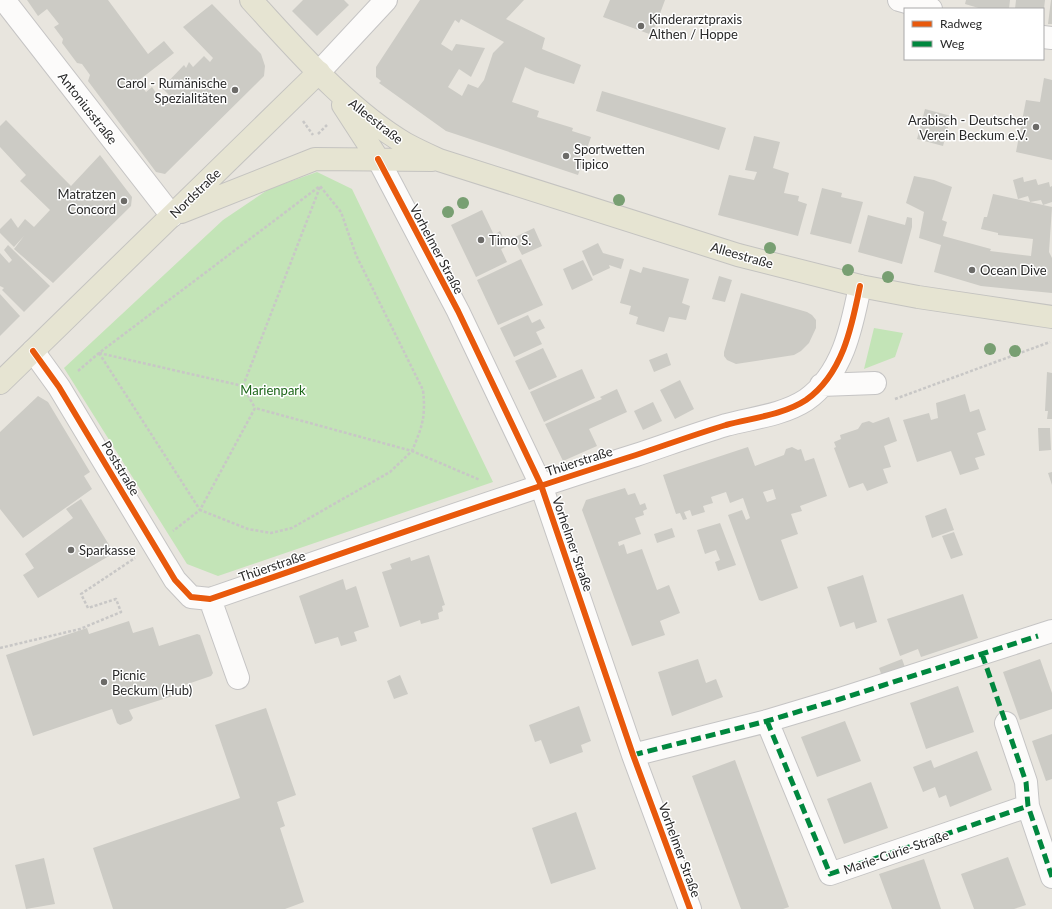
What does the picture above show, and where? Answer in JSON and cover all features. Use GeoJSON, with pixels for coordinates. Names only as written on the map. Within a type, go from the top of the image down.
{"type":"FeatureCollection","features":[{"type":"Feature","properties":{"kind":"main road"},"geometry":{"type":"LineString","coordinates":[[251,0],[319,72]]}},
{"type":"Feature","properties":{"kind":"main road","name":"Nordstraße"},"geometry":{"type":"LineString","coordinates":[[0,383],[319,72]]}},
{"type":"Feature","properties":{"kind":"main road","name":"Vorhelmer Straße"},"geometry":{"type":"LineString","coordinates":[[319,72],[345,108],[378,159]]}},
{"type":"Feature","properties":{"kind":"main road","name":"Alleestraße"},"geometry":{"type":"LineString","coordinates":[[319,72],[375,123],[407,144],[439,160],[738,255],[860,286],[918,297],[1052,317]]}},
{"type":"Feature","properties":{"kind":"main road"},"geometry":{"type":"LineString","coordinates":[[172,216],[315,159]]}},
{"type":"Feature","properties":{"kind":"main road","name":"Alleestraße"},"geometry":{"type":"LineString","coordinates":[[315,159],[439,160]]}},
{"type":"Feature","properties":{"kind":"street","name":"Antoniusstraße"},"geometry":{"type":"LineString","coordinates":[[4,0],[172,216]]}},
{"type":"Feature","properties":{"kind":"street","name":"Nordstraße"},"geometry":{"type":"LineString","coordinates":[[319,72],[386,0]]}},
{"type":"Feature","properties":{"kind":"street"},"geometry":{"type":"LineString","coordinates":[[899,0],[927,8]]}},
{"type":"Feature","properties":{"kind":"street","name":"Vorhelmer Straße"},"geometry":{"type":"LineString","coordinates":[[378,159],[458,312],[541,485],[633,755],[690,909]]}},
{"type":"Feature","properties":{"kind":"street","name":"Thüerstraße"},"geometry":{"type":"LineString","coordinates":[[200,598],[726,425],[788,408],[806,399],[821,385],[840,357],[850,332],[860,286]]}},
{"type":"Feature","properties":{"kind":"street","name":"Poststraße"},"geometry":{"type":"LineString","coordinates":[[33,351],[59,387],[175,580],[200,598]]}},
{"type":"Feature","properties":{"kind":"street"},"geometry":{"type":"LineString","coordinates":[[821,385],[874,383]]}},
{"type":"Feature","properties":{"kind":"street"},"geometry":{"type":"LineString","coordinates":[[200,598],[238,678]]}},
{"type":"Feature","properties":{"kind":"street"},"geometry":{"type":"LineString","coordinates":[[633,755],[767,721],[1045,633]]}},
{"type":"Feature","properties":{"kind":"street","name":"Marie-Curie-Straße"},"geometry":{"type":"LineString","coordinates":[[767,721],[830,874],[1028,806]]}},
{"type":"Feature","properties":{"kind":"street"},"geometry":{"type":"LineString","coordinates":[[1006,723],[1026,782],[1028,806],[1052,877]]}},
{"type":"Feature","properties":{"kind":"path"},"geometry":{"type":"LineString","coordinates":[[98,353],[200,510],[248,529],[272,532],[292,528],[390,472],[412,451],[422,428],[426,410],[423,390],[356,255],[341,212],[320,186],[315,159]]}},
{"type":"Feature","properties":{"kind":"path"},"geometry":{"type":"LineString","coordinates":[[80,369],[98,353],[320,186]]}},
{"type":"Feature","properties":{"kind":"path"},"geometry":{"type":"LineString","coordinates":[[242,386],[320,186]]}},
{"type":"Feature","properties":{"kind":"path"},"geometry":{"type":"LineString","coordinates":[[889,401],[1052,341]]}},
{"type":"Feature","properties":{"kind":"path"},"geometry":{"type":"LineString","coordinates":[[98,353],[242,386],[255,408],[412,451],[514,494]]}},
{"type":"Feature","properties":{"kind":"path"},"geometry":{"type":"LineString","coordinates":[[0,648],[80,630],[121,612],[116,599],[88,608],[81,594],[154,545],[200,510],[255,408]]}},
{"type":"Feature","properties":{"kind":"green space","name":"Marienpark"},"geometry":{"type":"Polygon","coordinates":[[[317,172],[352,189],[493,482],[218,576],[187,564],[64,368],[223,220],[269,189],[317,172]]]}},
{"type":"Feature","properties":{"kind":"green space"},"geometry":{"type":"Polygon","coordinates":[[[874,328],[903,333],[895,357],[864,369],[874,328]]]}},
{"type":"Feature","properties":{"kind":"building"},"geometry":{"type":"Polygon","coordinates":[[[27,0],[108,0],[148,54],[164,41],[174,53],[138,81],[146,92],[152,87],[159,97],[154,101],[158,106],[170,96],[162,88],[184,65],[186,68],[189,62],[193,67],[204,56],[210,62],[213,58],[183,27],[212,4],[261,54],[265,66],[264,76],[165,174],[156,172],[88,81],[90,75],[82,64],[77,63],[62,43],[63,39],[54,27],[59,24],[47,9],[38,16],[27,0]]]}},
{"type":"Feature","properties":{"kind":"building"},"geometry":{"type":"Polygon","coordinates":[[[303,0],[344,0],[349,5],[317,36],[292,11],[303,0]]]}},
{"type":"Feature","properties":{"kind":"building"},"geometry":{"type":"Polygon","coordinates":[[[420,0],[524,0],[506,19],[545,38],[542,49],[581,65],[574,84],[535,72],[525,67],[512,102],[539,111],[537,117],[573,128],[572,131],[591,137],[578,175],[446,131],[379,83],[381,81],[376,77],[376,67],[420,0]],[[461,19],[459,23],[455,20],[441,44],[452,51],[456,44],[485,48],[471,77],[459,69],[448,87],[462,96],[468,84],[478,88],[484,80],[493,53],[504,42],[461,19]]]}},
{"type":"Feature","properties":{"kind":"building","name":"Kinderarztpraxis Althen / Hoppe"},"geometry":{"type":"Polygon","coordinates":[[[610,0],[665,0],[652,35],[603,17],[610,0]]]}},
{"type":"Feature","properties":{"kind":"building"},"geometry":{"type":"Polygon","coordinates":[[[966,0],[1010,0],[1009,8],[979,8],[965,4],[966,0]]]}},
{"type":"Feature","properties":{"kind":"building"},"geometry":{"type":"Polygon","coordinates":[[[1016,0],[1045,0],[1044,9],[1015,8],[1016,0]]]}},
{"type":"Feature","properties":{"kind":"building"},"geometry":{"type":"Polygon","coordinates":[[[1051,0],[1052,24],[1048,24],[1051,0]]]}},
{"type":"Feature","properties":{"kind":"building","name":"Arabisch - Deutscher Verein Beckum e.V."},"geometry":{"type":"Polygon","coordinates":[[[1044,78],[1052,80],[1052,160],[1016,152],[1026,100],[1040,102],[1044,78]]]}},
{"type":"Feature","properties":{"kind":"building"},"geometry":{"type":"Polygon","coordinates":[[[602,91],[726,128],[719,150],[596,111],[602,91]]]}},
{"type":"Feature","properties":{"kind":"building"},"geometry":{"type":"Polygon","coordinates":[[[925,109],[951,116],[943,146],[917,139],[925,109]]]}},
{"type":"Feature","properties":{"kind":"building"},"geometry":{"type":"Polygon","coordinates":[[[6,120],[71,186],[100,155],[132,197],[131,206],[53,283],[14,249],[24,236],[14,247],[0,233],[0,229],[11,218],[18,228],[25,219],[34,227],[50,210],[20,181],[26,175],[0,147],[0,126],[6,120]]]}},
{"type":"Feature","properties":{"kind":"building"},"geometry":{"type":"Polygon","coordinates":[[[754,136],[780,142],[773,168],[789,173],[784,193],[799,196],[798,201],[807,204],[798,236],[718,215],[729,175],[754,180],[757,172],[745,170],[754,136]]]}},
{"type":"Feature","properties":{"kind":"building"},"geometry":{"type":"Polygon","coordinates":[[[914,176],[934,180],[952,187],[942,220],[947,222],[943,236],[991,249],[990,251],[1031,256],[1033,239],[998,235],[998,233],[981,229],[984,217],[987,217],[993,194],[1052,207],[1049,252],[1052,258],[1052,293],[981,286],[934,272],[941,245],[919,238],[924,212],[906,203],[914,176]]]}},
{"type":"Feature","properties":{"kind":"building"},"geometry":{"type":"Polygon","coordinates":[[[1023,177],[1024,182],[1036,179],[1038,185],[1049,182],[1050,187],[1052,186],[1052,202],[1043,205],[1041,200],[1030,202],[1028,196],[1018,199],[1013,180],[1023,177]]]}},
{"type":"Feature","properties":{"kind":"building"},"geometry":{"type":"Polygon","coordinates":[[[822,188],[842,193],[841,197],[863,202],[851,244],[810,234],[822,188]]]}},
{"type":"Feature","properties":{"kind":"building","name":"Timo S."},"geometry":{"type":"Polygon","coordinates":[[[482,210],[494,235],[500,231],[507,246],[501,249],[507,262],[476,277],[451,225],[482,210]]]}},
{"type":"Feature","properties":{"kind":"building"},"geometry":{"type":"Polygon","coordinates":[[[868,215],[905,225],[907,217],[912,218],[912,227],[902,264],[858,252],[868,215]]]}},
{"type":"Feature","properties":{"kind":"building"},"geometry":{"type":"Polygon","coordinates":[[[534,228],[542,246],[522,255],[513,238],[534,228]]]}},
{"type":"Feature","properties":{"kind":"building"},"geometry":{"type":"Polygon","coordinates":[[[598,243],[603,253],[624,259],[621,269],[609,265],[610,268],[593,276],[582,251],[598,243]]]}},
{"type":"Feature","properties":{"kind":"building"},"geometry":{"type":"Polygon","coordinates":[[[8,245],[50,286],[24,312],[2,290],[4,288],[0,286],[0,253],[9,263],[12,260],[4,250],[8,245]]]}},
{"type":"Feature","properties":{"kind":"building"},"geometry":{"type":"Polygon","coordinates":[[[521,259],[543,305],[498,325],[477,280],[521,259]]]}},
{"type":"Feature","properties":{"kind":"building"},"geometry":{"type":"Polygon","coordinates":[[[583,260],[593,280],[572,290],[563,269],[583,260]]]}},
{"type":"Feature","properties":{"kind":"building"},"geometry":{"type":"Polygon","coordinates":[[[643,267],[689,279],[682,303],[690,306],[686,320],[669,317],[664,332],[636,324],[638,317],[629,314],[631,306],[620,303],[630,269],[641,273],[643,267]]]}},
{"type":"Feature","properties":{"kind":"building"},"geometry":{"type":"Polygon","coordinates":[[[719,276],[732,280],[725,302],[712,299],[719,276]]]}},
{"type":"Feature","properties":{"kind":"building"},"geometry":{"type":"Polygon","coordinates":[[[741,293],[807,312],[812,315],[816,320],[816,328],[809,343],[801,351],[794,355],[736,364],[727,360],[724,356],[724,352],[741,293]]]}},
{"type":"Feature","properties":{"kind":"building"},"geometry":{"type":"Polygon","coordinates":[[[0,294],[20,316],[0,336],[0,294]]]}},
{"type":"Feature","properties":{"kind":"building"},"geometry":{"type":"Polygon","coordinates":[[[528,315],[532,323],[540,319],[545,328],[536,332],[542,344],[514,357],[500,328],[528,315]]]}},
{"type":"Feature","properties":{"kind":"building"},"geometry":{"type":"Polygon","coordinates":[[[543,348],[557,377],[529,390],[515,361],[543,348]]]}},
{"type":"Feature","properties":{"kind":"building"},"geometry":{"type":"Polygon","coordinates":[[[667,353],[671,365],[654,372],[649,360],[667,353]]]}},
{"type":"Feature","properties":{"kind":"building"},"geometry":{"type":"Polygon","coordinates":[[[582,369],[595,398],[544,422],[530,392],[582,369]]]}},
{"type":"Feature","properties":{"kind":"building"},"geometry":{"type":"Polygon","coordinates":[[[1047,372],[1052,373],[1052,419],[1047,419],[1048,411],[1045,411],[1047,372]]]}},
{"type":"Feature","properties":{"kind":"building"},"geometry":{"type":"Polygon","coordinates":[[[680,380],[694,409],[675,419],[660,390],[680,380]]]}},
{"type":"Feature","properties":{"kind":"building"},"geometry":{"type":"Polygon","coordinates":[[[617,389],[627,412],[589,429],[597,446],[563,461],[545,424],[602,399],[600,397],[617,389]]]}},
{"type":"Feature","properties":{"kind":"building"},"geometry":{"type":"Polygon","coordinates":[[[965,394],[970,412],[979,409],[986,430],[977,433],[985,455],[975,458],[979,469],[960,475],[951,451],[917,462],[903,420],[929,413],[931,420],[938,418],[936,403],[965,394]]]}},
{"type":"Feature","properties":{"kind":"building"},"geometry":{"type":"Polygon","coordinates":[[[38,396],[48,402],[90,472],[84,476],[92,489],[23,538],[0,509],[0,432],[38,396]]]}},
{"type":"Feature","properties":{"kind":"building"},"geometry":{"type":"Polygon","coordinates":[[[653,402],[662,421],[643,430],[634,411],[653,402]]]}},
{"type":"Feature","properties":{"kind":"building"},"geometry":{"type":"Polygon","coordinates":[[[889,417],[897,441],[884,446],[891,467],[883,469],[888,483],[867,491],[863,483],[849,488],[834,448],[836,447],[834,442],[841,439],[840,435],[858,429],[862,423],[869,421],[873,423],[889,417]]]}},
{"type":"Feature","properties":{"kind":"building"},"geometry":{"type":"Polygon","coordinates":[[[1038,428],[1050,428],[1051,450],[1039,451],[1038,428]]]}},
{"type":"Feature","properties":{"kind":"building"},"geometry":{"type":"Polygon","coordinates":[[[748,447],[755,466],[784,455],[786,449],[792,447],[798,450],[801,449],[805,461],[814,458],[827,496],[800,506],[802,511],[791,514],[798,534],[781,540],[798,588],[762,601],[759,600],[728,515],[742,510],[746,520],[750,518],[743,498],[730,503],[726,492],[711,497],[713,503],[703,506],[705,512],[692,516],[690,510],[684,512],[687,519],[683,520],[680,513],[676,514],[663,475],[748,447]],[[773,489],[763,492],[767,502],[776,499],[773,489]]]}},
{"type":"Feature","properties":{"kind":"building"},"geometry":{"type":"Polygon","coordinates":[[[1052,472],[1052,485],[1048,473],[1052,472]]]}},
{"type":"Feature","properties":{"kind":"building"},"geometry":{"type":"Polygon","coordinates":[[[625,488],[628,495],[635,493],[640,505],[645,503],[647,509],[643,511],[644,515],[635,518],[641,534],[618,542],[619,546],[624,544],[627,554],[642,549],[657,590],[669,585],[680,613],[660,621],[665,635],[632,646],[582,510],[586,500],[625,488]]]}},
{"type":"Feature","properties":{"kind":"building","name":"Sparkasse"},"geometry":{"type":"Polygon","coordinates":[[[81,499],[114,553],[38,598],[23,575],[34,568],[25,554],[73,518],[66,509],[81,499]]]}},
{"type":"Feature","properties":{"kind":"building"},"geometry":{"type":"Polygon","coordinates":[[[946,508],[954,530],[932,538],[925,516],[946,508]]]}},
{"type":"Feature","properties":{"kind":"building"},"geometry":{"type":"Polygon","coordinates":[[[720,523],[736,565],[718,571],[715,562],[720,560],[716,550],[705,554],[697,530],[720,523]]]}},
{"type":"Feature","properties":{"kind":"building"},"geometry":{"type":"Polygon","coordinates":[[[672,528],[675,537],[657,543],[654,534],[672,528]]]}},
{"type":"Feature","properties":{"kind":"building"},"geometry":{"type":"Polygon","coordinates":[[[954,532],[963,555],[951,559],[942,536],[954,532]]]}},
{"type":"Feature","properties":{"kind":"building"},"geometry":{"type":"Polygon","coordinates":[[[429,555],[445,605],[442,606],[443,611],[438,613],[439,619],[421,624],[420,620],[400,627],[382,572],[392,569],[390,564],[410,557],[411,561],[429,555]]]}},
{"type":"Feature","properties":{"kind":"building"},"geometry":{"type":"Polygon","coordinates":[[[863,575],[877,622],[856,629],[854,622],[840,627],[827,587],[863,575]]]}},
{"type":"Feature","properties":{"kind":"building"},"geometry":{"type":"Polygon","coordinates":[[[343,579],[346,590],[356,586],[369,627],[354,632],[357,641],[341,646],[338,637],[315,644],[299,596],[343,579]]]}},
{"type":"Feature","properties":{"kind":"building"},"geometry":{"type":"Polygon","coordinates":[[[963,594],[978,638],[921,657],[918,649],[900,656],[887,619],[963,594]]]}},
{"type":"Feature","properties":{"kind":"building","name":"Picnic Beckum (Hub)"},"geometry":{"type":"Polygon","coordinates":[[[129,621],[133,633],[153,627],[159,646],[197,634],[200,635],[213,673],[211,676],[173,689],[176,695],[129,710],[133,718],[131,721],[120,725],[117,723],[112,709],[33,736],[6,655],[87,628],[89,634],[129,621]]]}},
{"type":"Feature","properties":{"kind":"building"},"geometry":{"type":"Polygon","coordinates":[[[698,659],[706,683],[716,679],[723,697],[672,716],[658,672],[698,659]]]}},
{"type":"Feature","properties":{"kind":"building"},"geometry":{"type":"Polygon","coordinates":[[[902,659],[906,670],[883,679],[879,668],[902,659]]]}},
{"type":"Feature","properties":{"kind":"building"},"geometry":{"type":"Polygon","coordinates":[[[1040,659],[1052,693],[1052,709],[1020,720],[1003,672],[1040,659]]]}},
{"type":"Feature","properties":{"kind":"building"},"geometry":{"type":"Polygon","coordinates":[[[400,675],[408,694],[394,699],[387,681],[400,675]]]}},
{"type":"Feature","properties":{"kind":"building"},"geometry":{"type":"Polygon","coordinates":[[[958,686],[974,732],[926,749],[910,703],[958,686]]]}},
{"type":"Feature","properties":{"kind":"building"},"geometry":{"type":"Polygon","coordinates":[[[579,706],[591,741],[581,745],[583,752],[550,764],[541,740],[535,742],[529,725],[579,706]]]}},
{"type":"Feature","properties":{"kind":"building"},"geometry":{"type":"Polygon","coordinates":[[[266,708],[296,795],[277,802],[285,826],[280,828],[304,902],[285,909],[113,909],[93,848],[240,798],[215,725],[266,708]]]}},
{"type":"Feature","properties":{"kind":"building"},"geometry":{"type":"Polygon","coordinates":[[[845,721],[861,761],[817,777],[801,737],[845,721]]]}},
{"type":"Feature","properties":{"kind":"building"},"geometry":{"type":"Polygon","coordinates":[[[1052,734],[1052,779],[1046,781],[1032,741],[1052,734]]]}},
{"type":"Feature","properties":{"kind":"building"},"geometry":{"type":"Polygon","coordinates":[[[977,751],[992,790],[950,807],[946,795],[939,798],[935,787],[923,792],[913,767],[931,760],[934,768],[977,751]]]}},
{"type":"Feature","properties":{"kind":"building"},"geometry":{"type":"Polygon","coordinates":[[[735,760],[789,907],[783,909],[741,909],[692,776],[735,760]]]}},
{"type":"Feature","properties":{"kind":"building"},"geometry":{"type":"Polygon","coordinates":[[[871,782],[888,828],[844,844],[827,799],[871,782]]]}},
{"type":"Feature","properties":{"kind":"building"},"geometry":{"type":"Polygon","coordinates":[[[576,812],[596,869],[551,884],[532,828],[576,812]]]}},
{"type":"Feature","properties":{"kind":"building"},"geometry":{"type":"Polygon","coordinates":[[[1008,857],[1026,905],[1014,909],[974,909],[961,874],[1008,857]]]}},
{"type":"Feature","properties":{"kind":"building"},"geometry":{"type":"Polygon","coordinates":[[[44,858],[55,904],[26,909],[15,865],[44,858]]]}},
{"type":"Feature","properties":{"kind":"building"},"geometry":{"type":"Polygon","coordinates":[[[924,859],[941,909],[892,909],[879,874],[924,859]]]}},
{"type":"Feature","properties":{"kind":"marked path"},"geometry":{"type":"LineString","coordinates":[[633,755],[767,721],[1038,636]]}},
{"type":"Feature","properties":{"kind":"marked path"},"geometry":{"type":"LineString","coordinates":[[982,654],[1026,782],[1028,806],[1052,877]]}},
{"type":"Feature","properties":{"kind":"marked path"},"geometry":{"type":"LineString","coordinates":[[767,721],[830,874],[1028,806]]}},
{"type":"Feature","properties":{"kind":"cycle path"},"geometry":{"type":"LineString","coordinates":[[378,159],[458,311],[541,485],[633,755],[690,909]]}},
{"type":"Feature","properties":{"kind":"cycle path"},"geometry":{"type":"LineString","coordinates":[[33,351],[59,387],[175,580],[191,597],[210,599],[715,428],[767,416],[797,405],[806,400],[819,389],[829,377],[837,363],[849,333],[860,286]]}},
{"type":"Feature","properties":{"kind":"place","name":"Kinderarztpraxis Althen / Hoppe"},"geometry":{"type":"Point","coordinates":[641,26]}},
{"type":"Feature","properties":{"kind":"place","name":"Carol - Rumänische Spezialitäten"},"geometry":{"type":"Point","coordinates":[235,90]}},
{"type":"Feature","properties":{"kind":"place","name":"Arabisch - Deutscher Verein Beckum e.V."},"geometry":{"type":"Point","coordinates":[1036,127]}},
{"type":"Feature","properties":{"kind":"place","name":"Sportwetten Tipico"},"geometry":{"type":"Point","coordinates":[566,156]}},
{"type":"Feature","properties":{"kind":"place","name":"Matratzen Concord"},"geometry":{"type":"Point","coordinates":[124,201]}},
{"type":"Feature","properties":{"kind":"place","name":"Timo S."},"geometry":{"type":"Point","coordinates":[481,240]}},
{"type":"Feature","properties":{"kind":"place","name":"Ocean Dive"},"geometry":{"type":"Point","coordinates":[972,270]}},
{"type":"Feature","properties":{"kind":"place","name":"Sparkasse"},"geometry":{"type":"Point","coordinates":[71,550]}},
{"type":"Feature","properties":{"kind":"place","name":"Picnic Beckum (Hub)"},"geometry":{"type":"Point","coordinates":[104,682]}}]}
